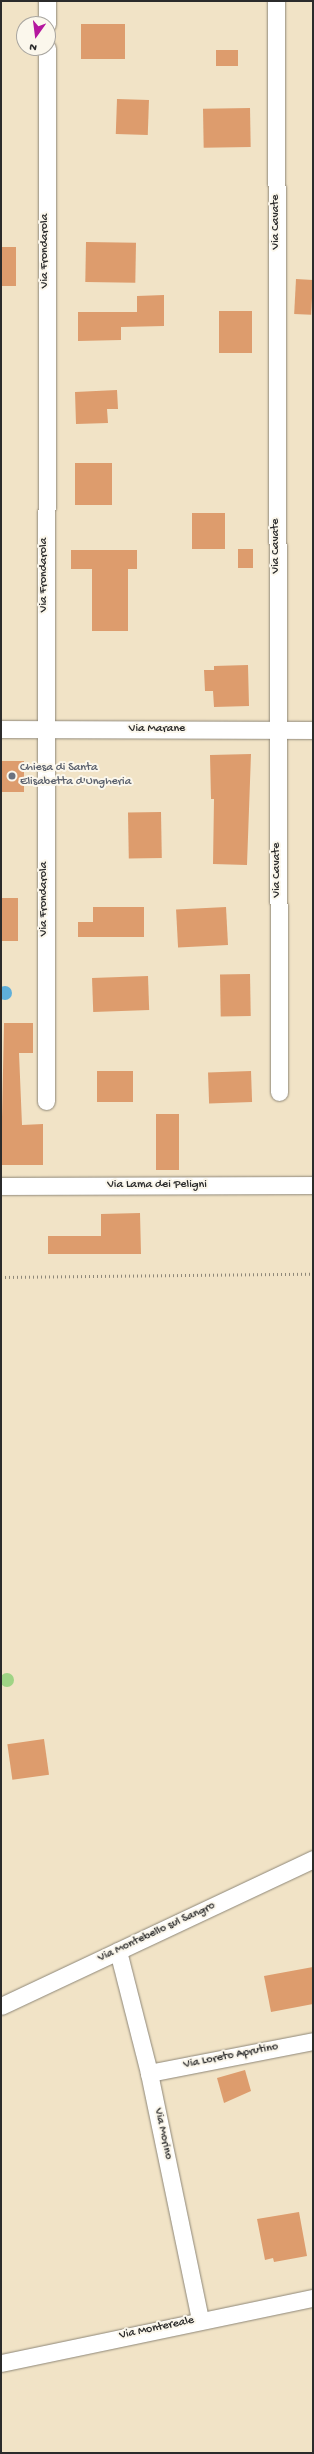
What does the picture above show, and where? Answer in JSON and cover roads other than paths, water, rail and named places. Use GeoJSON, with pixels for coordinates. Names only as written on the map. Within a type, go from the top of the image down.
{"type":"FeatureCollection","features":[{"type":"Feature","properties":{"kind":"street"},"geometry":{"type":"LineString","coordinates":[[47,1],[47,16]]}},
{"type":"Feature","properties":{"kind":"street","name":"Via Cavate"},"geometry":{"type":"LineString","coordinates":[[276,1],[279,1092]]}},
{"type":"Feature","properties":{"kind":"street","name":"Via Frondarola"},"geometry":{"type":"LineString","coordinates":[[46,1101],[45,729],[47,56]]}},
{"type":"Feature","properties":{"kind":"street","name":"Via Marane"},"geometry":{"type":"LineString","coordinates":[[1,729],[313,730]]}},
{"type":"Feature","properties":{"kind":"street","name":"Via Lama dei Peligni"},"geometry":{"type":"LineString","coordinates":[[1,1186],[313,1185]]}},
{"type":"Feature","properties":{"kind":"street","name":"Via Montebello sul Sangro"},"geometry":{"type":"LineString","coordinates":[[1,2006],[313,1859]]}},
{"type":"Feature","properties":{"kind":"street","name":"Via Morino"},"geometry":{"type":"LineString","coordinates":[[118,1951],[149,2074],[200,2319]]}},
{"type":"Feature","properties":{"kind":"street","name":"Via Loreto Aprutino"},"geometry":{"type":"LineString","coordinates":[[149,2074],[313,2041]]}},
{"type":"Feature","properties":{"kind":"street","name":"Via Montereale"},"geometry":{"type":"LineString","coordinates":[[1,2363],[200,2319],[313,2298]]}},
{"type":"Feature","properties":{"kind":"water"},"geometry":{"type":"Polygon","coordinates":[[[5,986],[10,988],[12,993],[10,998],[5,1000],[0,998],[-2,993],[0,988],[5,986]]]}},
{"type":"Feature","properties":{"kind":"place","name":"Chiesa di Santa Elisabetta d'Ungheria"},"geometry":{"type":"Point","coordinates":[12,776]}}]}
